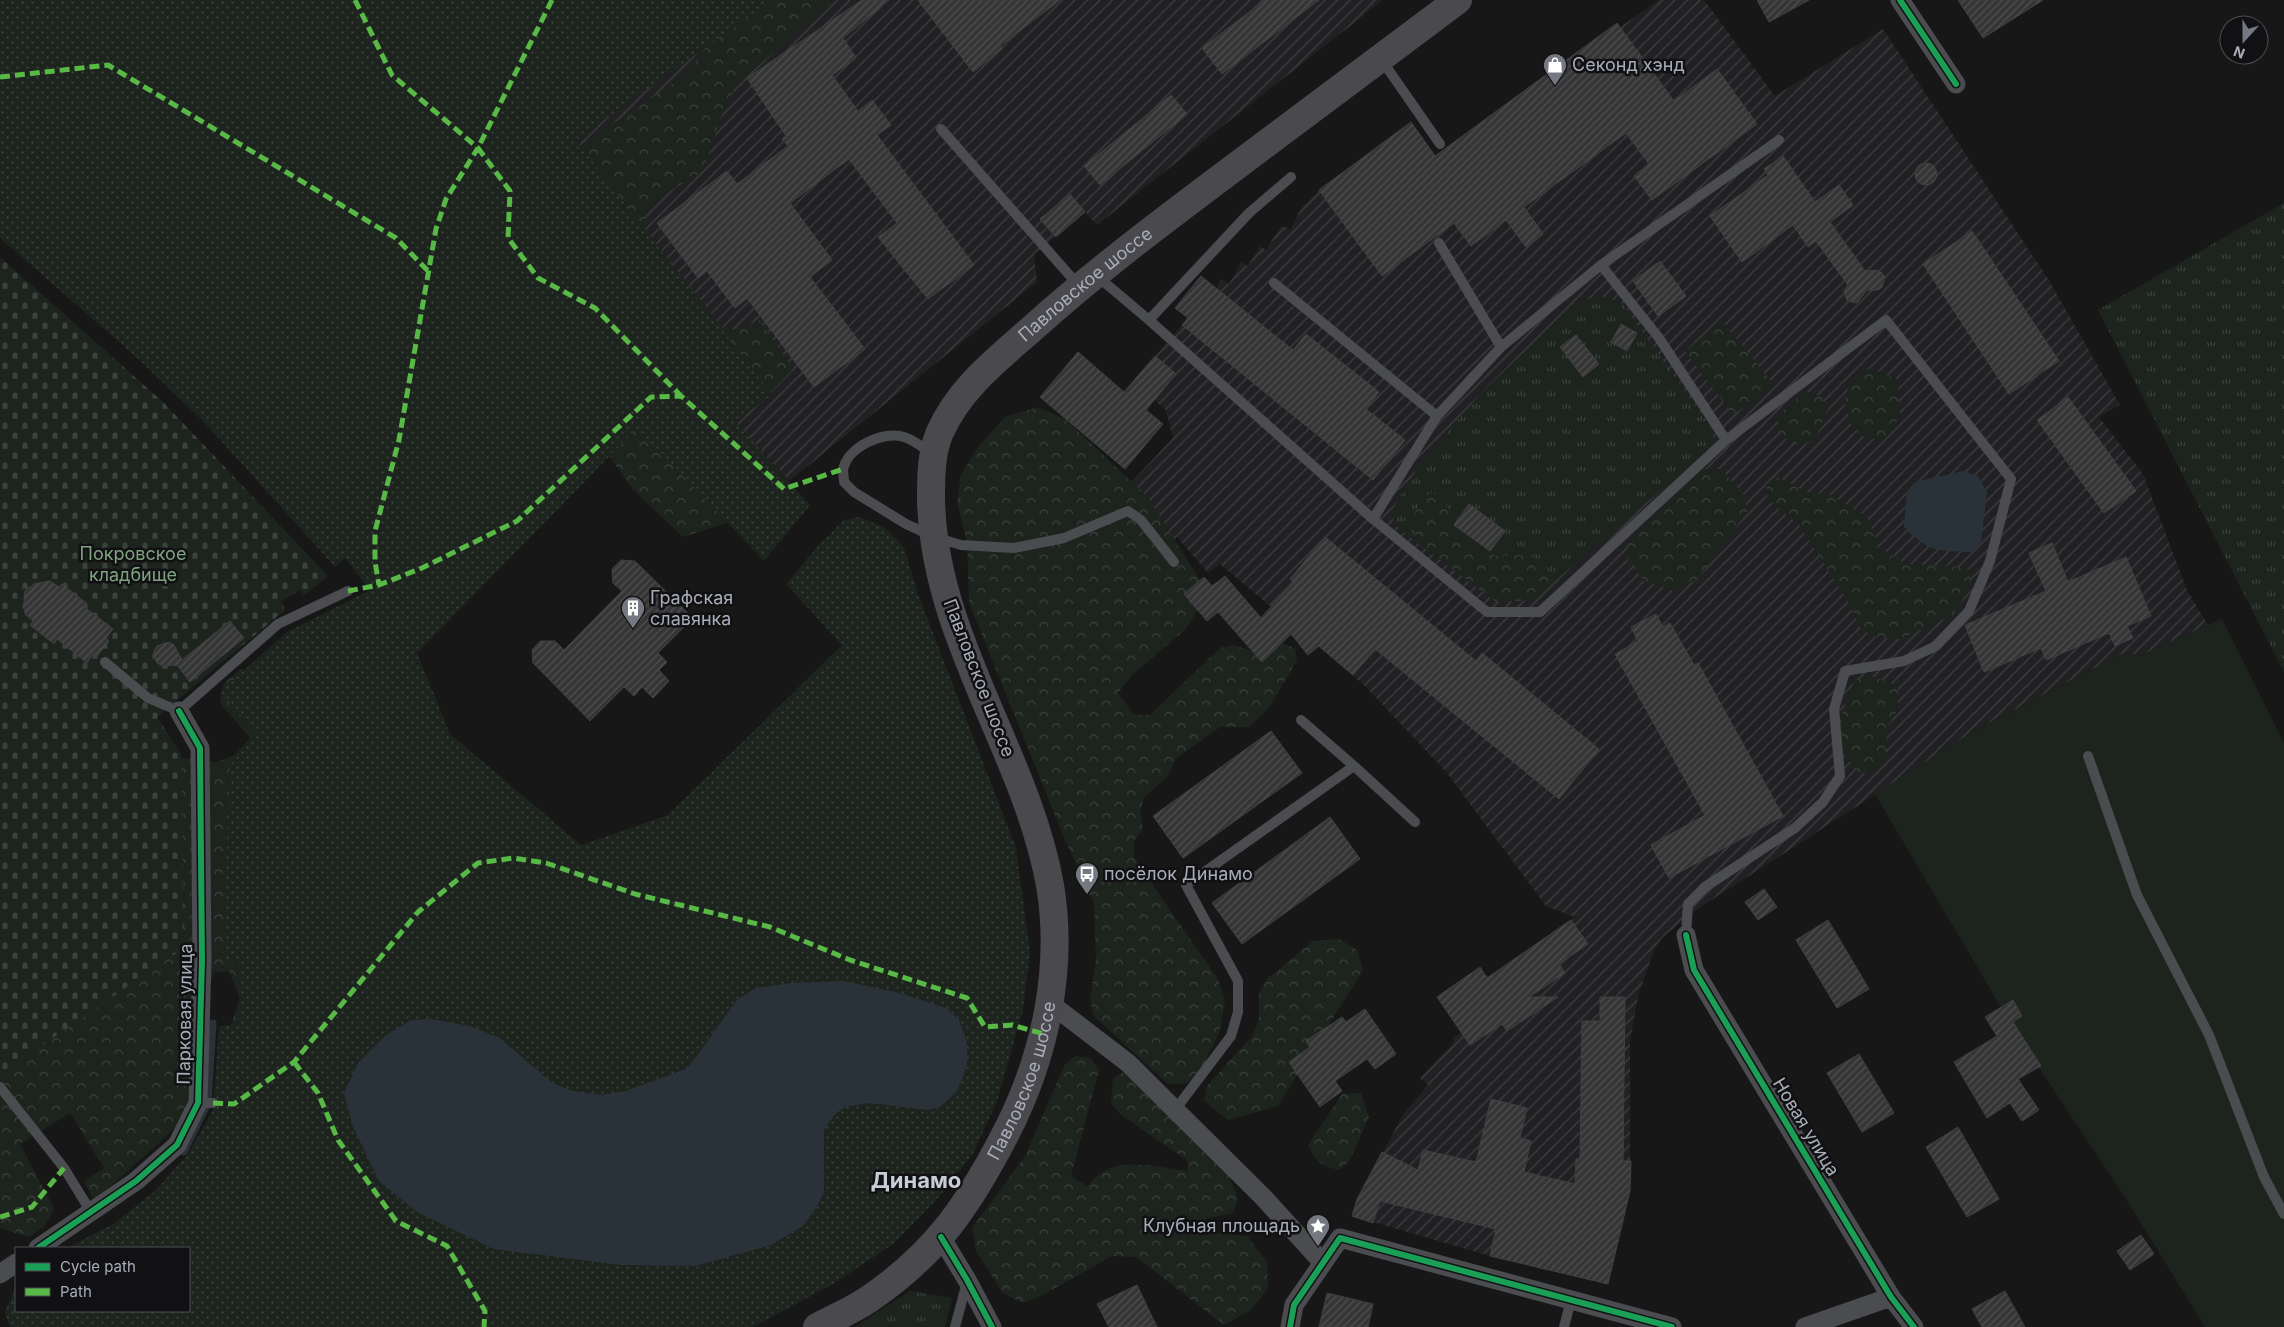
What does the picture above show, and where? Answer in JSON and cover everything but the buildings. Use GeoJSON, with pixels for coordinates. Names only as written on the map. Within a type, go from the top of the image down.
{"type":"FeatureCollection","features":[{"type":"Feature","properties":{"kind":"main road","name":"Павловское шоссе"},"geometry":{"type":"LineString","coordinates":[[817,1327],[872,1297],[906,1272],[941,1237],[983,1178],[1017,1111],[1044,1034],[1051,1004],[1055,958],[1050,888],[1036,826],[973,675],[954,620],[940,569],[931,511],[933,454],[939,435],[954,405],[974,380],[1086,280],[1458,0]]}},
{"type":"Feature","properties":{"kind":"street"},"geometry":{"type":"LineString","coordinates":[[1900,0],[1956,84]]}},
{"type":"Feature","properties":{"kind":"street","name":"Парковая улица"},"geometry":{"type":"LineString","coordinates":[[39,1247],[136,1181],[177,1145],[205,1103],[200,748],[179,711]]}},
{"type":"Feature","properties":{"kind":"street","name":"Новая улица"},"geometry":{"type":"LineString","coordinates":[[1686,935],[1694,970],[1891,1297],[1914,1327]]}},
{"type":"Feature","properties":{"kind":"street"},"geometry":{"type":"LineString","coordinates":[[1051,1004],[1128,1063],[1264,1198],[1323,1263]]}},
{"type":"Feature","properties":{"kind":"street"},"geometry":{"type":"LineString","coordinates":[[941,1237],[992,1327]]}},
{"type":"Feature","properties":{"kind":"street"},"geometry":{"type":"LineString","coordinates":[[1290,1327],[1294,1305],[1340,1238],[1672,1327]]}},
{"type":"Feature","properties":{"kind":"street"},"geometry":{"type":"LineString","coordinates":[[0,1274],[15,1264]]}},
{"type":"Feature","properties":{"kind":"street"},"geometry":{"type":"LineString","coordinates":[[1806,1327],[1891,1297]]}},
{"type":"Feature","properties":{"kind":"lane"},"geometry":{"type":"LineString","coordinates":[[1380,58],[1440,144]]}},
{"type":"Feature","properties":{"kind":"lane"},"geometry":{"type":"LineString","coordinates":[[941,129],[1086,280],[1149,320],[1373,519],[1487,612],[1540,612],[1726,440],[1886,320],[2011,479],[1990,560],[1968,611],[1936,646],[1904,661],[1845,671],[1834,709],[1840,776],[1823,802],[1795,828],[1705,887],[1688,904],[1686,935]]}},
{"type":"Feature","properties":{"kind":"lane"},"geometry":{"type":"LineString","coordinates":[[1373,519],[1437,416],[1501,347],[1601,265],[1779,140]]}},
{"type":"Feature","properties":{"kind":"lane"},"geometry":{"type":"LineString","coordinates":[[1149,320],[1249,213],[1291,177]]}},
{"type":"Feature","properties":{"kind":"lane"},"geometry":{"type":"LineString","coordinates":[[1439,243],[1501,347]]}},
{"type":"Feature","properties":{"kind":"lane"},"geometry":{"type":"LineString","coordinates":[[1601,265],[1659,338],[1726,440]]}},
{"type":"Feature","properties":{"kind":"lane"},"geometry":{"type":"LineString","coordinates":[[1274,283],[1437,416]]}},
{"type":"Feature","properties":{"kind":"lane"},"geometry":{"type":"LineString","coordinates":[[933,454],[904,437],[883,437],[865,443],[852,454],[843,469],[844,482],[854,492],[906,524],[934,537],[961,546],[1014,548],[1064,538],[1128,511],[1140,520],[1174,562]]}},
{"type":"Feature","properties":{"kind":"lane"},"geometry":{"type":"LineString","coordinates":[[105,662],[148,698],[179,711],[278,624],[348,592]]}},
{"type":"Feature","properties":{"kind":"lane"},"geometry":{"type":"LineString","coordinates":[[1301,720],[1414,822]]}},
{"type":"Feature","properties":{"kind":"lane"},"geometry":{"type":"LineString","coordinates":[[2088,756],[2137,895],[2209,1035],[2264,1177],[2284,1214]]}},
{"type":"Feature","properties":{"kind":"lane"},"geometry":{"type":"LineString","coordinates":[[1175,1110],[1231,1036],[1238,1012],[1238,981],[1186,885],[1354,766]]}},
{"type":"Feature","properties":{"kind":"lane"},"geometry":{"type":"LineString","coordinates":[[0,1087],[64,1168],[91,1212]]}},
{"type":"Feature","properties":{"kind":"lane"},"geometry":{"type":"LineString","coordinates":[[955,1327],[967,1280]]}},
{"type":"Feature","properties":{"kind":"lane"},"geometry":{"type":"LineString","coordinates":[[1564,1327],[1571,1300]]}},
{"type":"Feature","properties":{"kind":"shaded area"},"geometry":{"type":"Polygon","coordinates":[[[772,0],[1383,0],[1097,225],[1085,212],[1034,255],[1037,282],[789,481],[735,422],[772,394],[576,140],[772,0]]]}},
{"type":"Feature","properties":{"kind":"shaded area"},"geometry":{"type":"Polygon","coordinates":[[[1659,0],[1704,0],[1775,96],[1883,29],[2050,282],[2120,405],[2099,417],[2143,474],[2187,590],[2208,625],[2141,655],[2124,653],[1974,731],[1699,908],[1663,937],[1655,948],[1638,996],[1630,1042],[1630,1191],[1608,1284],[1490,1256],[1352,1216],[1357,1200],[1404,1113],[1428,1085],[1420,1078],[1454,1042],[1452,1038],[1461,1033],[1437,997],[1480,967],[1488,978],[1574,917],[1546,906],[1447,773],[1365,686],[1220,564],[1208,573],[1177,537],[1171,542],[1124,490],[1173,438],[1166,410],[1133,382],[1188,318],[1175,308],[1216,288],[1221,279],[1229,284],[1241,262],[1248,266],[1260,246],[1266,250],[1281,226],[1291,229],[1301,208],[1319,190],[1411,122],[1435,156],[1659,0]]]}},
{"type":"Feature","properties":{"kind":"shaded area"},"geometry":{"type":"Polygon","coordinates":[[[1963,471],[1978,476],[1987,492],[1981,542],[1971,552],[1941,550],[1927,546],[1904,527],[1907,492],[1915,482],[1963,471]]]}},
{"type":"Feature","properties":{"kind":"shaded area"},"geometry":{"type":"Polygon","coordinates":[[[844,981],[900,993],[946,1008],[959,1020],[967,1042],[967,1064],[956,1092],[940,1107],[928,1110],[869,1103],[845,1107],[834,1115],[824,1130],[824,1192],[817,1207],[803,1226],[771,1245],[695,1266],[621,1265],[494,1249],[417,1212],[379,1181],[353,1127],[344,1093],[358,1063],[385,1036],[411,1020],[431,1019],[470,1026],[500,1038],[551,1082],[572,1091],[602,1095],[626,1091],[688,1068],[737,1000],[756,988],[791,983],[844,981]]]}},
{"type":"Feature","properties":{"kind":"green space"},"geometry":{"type":"Polygon","coordinates":[[[0,0],[772,0],[576,140],[772,395],[735,422],[810,505],[764,561],[637,428],[417,653],[450,734],[581,845],[668,815],[842,645],[786,584],[818,546],[844,520],[859,517],[884,527],[904,547],[918,594],[1016,848],[1030,952],[1023,1010],[997,1101],[973,1154],[938,1198],[893,1244],[833,1284],[753,1327],[10,1327],[5,1312],[15,1288],[15,1312],[190,1312],[190,1247],[69,1247],[113,1224],[155,1191],[188,1154],[213,1110],[219,1026],[239,1025],[240,962],[223,960],[230,765],[256,735],[221,691],[287,632],[370,590],[345,558],[335,567],[203,421],[135,356],[0,238],[0,0]]]}},
{"type":"Feature","properties":{"kind":"green space"},"geometry":{"type":"Polygon","coordinates":[[[738,0],[834,0],[736,85],[722,115],[703,171],[659,198],[645,210],[645,230],[723,328],[736,330],[759,320],[793,369],[766,397],[733,421],[730,522],[683,537],[633,490],[581,416],[541,172],[684,76],[726,21],[738,0]]]}},
{"type":"Feature","properties":{"kind":"green space"},"geometry":{"type":"Polygon","coordinates":[[[2284,203],[2284,672],[2098,310],[2284,203]]]}},
{"type":"Feature","properties":{"kind":"green space","name":"Покровское кладбище"},"geometry":{"type":"Polygon","coordinates":[[[0,257],[163,402],[328,576],[304,595],[300,590],[281,601],[285,610],[157,717],[181,754],[184,948],[0,1074],[0,257]]]}},
{"type":"Feature","properties":{"kind":"green space"},"geometry":{"type":"Polygon","coordinates":[[[1600,296],[1621,302],[1711,428],[1715,444],[1549,586],[1547,567],[1530,555],[1495,556],[1471,547],[1450,524],[1445,499],[1411,523],[1419,544],[1399,529],[1393,519],[1395,505],[1418,467],[1480,394],[1577,302],[1600,296]],[[1621,324],[1612,342],[1627,351],[1637,333],[1621,324]],[[1577,335],[1560,347],[1582,377],[1599,364],[1577,335]],[[1469,504],[1454,525],[1490,551],[1505,531],[1469,504]]]}},
{"type":"Feature","properties":{"kind":"green space"},"geometry":{"type":"Polygon","coordinates":[[[1722,321],[1774,385],[1733,415],[1685,351],[1722,321]]]}},
{"type":"Feature","properties":{"kind":"green space"},"geometry":{"type":"Polygon","coordinates":[[[1870,368],[1897,379],[1900,416],[1884,441],[1863,436],[1851,424],[1844,401],[1851,379],[1870,368]]]}},
{"type":"Feature","properties":{"kind":"green space"},"geometry":{"type":"Polygon","coordinates":[[[1805,391],[1820,396],[1829,408],[1815,439],[1801,446],[1782,436],[1778,415],[1805,391]]]}},
{"type":"Feature","properties":{"kind":"green space"},"geometry":{"type":"Polygon","coordinates":[[[1038,407],[1065,419],[1148,497],[1201,582],[1201,605],[1186,629],[1132,675],[1118,693],[1134,715],[1150,715],[1220,648],[1233,645],[1262,654],[1279,642],[1295,648],[1297,660],[1269,708],[1249,727],[1220,727],[1177,758],[1167,777],[1144,797],[1140,812],[1143,829],[1134,841],[1134,858],[1218,979],[1225,1000],[1220,1030],[1202,1069],[1187,1083],[1168,1084],[1094,1016],[1090,1000],[1096,959],[1094,903],[1066,842],[969,603],[967,542],[957,502],[961,475],[978,447],[1005,417],[1038,407]]]}},
{"type":"Feature","properties":{"kind":"green space"},"geometry":{"type":"Polygon","coordinates":[[[1704,469],[1721,469],[1745,496],[1747,512],[1697,580],[1674,591],[1644,581],[1628,560],[1627,546],[1634,535],[1704,469]]]}},
{"type":"Feature","properties":{"kind":"green space"},"geometry":{"type":"Polygon","coordinates":[[[1776,476],[1806,492],[1830,495],[1867,517],[1880,548],[1906,564],[1962,567],[1972,571],[1966,594],[1953,615],[1901,639],[1875,637],[1861,629],[1848,601],[1799,525],[1768,500],[1766,485],[1776,476]]]}},
{"type":"Feature","properties":{"kind":"green space"},"geometry":{"type":"Polygon","coordinates":[[[1431,492],[1445,499],[1450,524],[1471,547],[1495,556],[1530,555],[1547,567],[1549,586],[1536,600],[1496,602],[1419,544],[1411,523],[1420,501],[1431,492]]]}},
{"type":"Feature","properties":{"kind":"green space"},"geometry":{"type":"Polygon","coordinates":[[[2222,619],[2284,743],[2284,1327],[2205,1327],[2126,1199],[2018,1036],[1875,794],[1974,731],[2124,653],[2141,655],[2222,619]]]}},
{"type":"Feature","properties":{"kind":"green space"},"geometry":{"type":"Polygon","coordinates":[[[279,663],[290,994],[228,1033],[240,998],[229,971],[214,973],[207,991],[187,1116],[94,1201],[84,1181],[104,1168],[70,1113],[20,1144],[54,1208],[45,1226],[29,1237],[0,1228],[0,802],[152,754],[216,762],[235,755],[250,738],[220,703],[223,684],[240,670],[279,663]]]}},
{"type":"Feature","properties":{"kind":"green space"},"geometry":{"type":"Polygon","coordinates":[[[1869,675],[1898,686],[1898,709],[1887,728],[1885,761],[1872,774],[1857,772],[1842,751],[1842,714],[1854,681],[1869,675]]]}},
{"type":"Feature","properties":{"kind":"green space"},"geometry":{"type":"Polygon","coordinates":[[[1339,939],[1357,950],[1363,970],[1278,1106],[1228,1120],[1204,1101],[1207,1086],[1253,1035],[1259,1020],[1259,993],[1267,979],[1313,941],[1339,939]]]}},
{"type":"Feature","properties":{"kind":"green space"},"geometry":{"type":"Polygon","coordinates":[[[1075,1056],[1091,1058],[1099,1070],[1071,1176],[1087,1186],[1107,1169],[1118,1166],[1141,1165],[1188,1171],[1187,1160],[1121,1115],[1111,1103],[1113,1078],[1129,1069],[1228,1172],[1238,1199],[1233,1213],[1203,1219],[1208,1231],[1247,1236],[1267,1262],[1268,1288],[1251,1310],[1224,1325],[1136,1257],[1112,1256],[1041,1296],[1023,1303],[1003,1293],[976,1251],[972,1228],[1025,1156],[1065,1064],[1075,1056]]]}},
{"type":"Feature","properties":{"kind":"green space"},"geometry":{"type":"Polygon","coordinates":[[[1361,1093],[1369,1117],[1350,1160],[1340,1170],[1324,1165],[1316,1159],[1308,1145],[1342,1094],[1361,1093]]]}},
{"type":"Feature","properties":{"kind":"green space"},"geometry":{"type":"Polygon","coordinates":[[[910,1291],[952,1298],[945,1327],[855,1327],[910,1291]]]}},
{"type":"Feature","properties":{"kind":"waterway"},"geometry":{"type":"LineString","coordinates":[[184,1152],[208,1103],[213,1023]]}},
{"type":"Feature","properties":{"kind":"marked path"},"geometry":{"type":"LineString","coordinates":[[355,0],[392,75],[478,148],[446,199],[436,229],[399,440],[375,531],[375,562],[379,585]]}},
{"type":"Feature","properties":{"kind":"marked path"},"geometry":{"type":"LineString","coordinates":[[552,0],[478,148],[510,191],[508,238],[538,278],[595,308],[681,396]]}},
{"type":"Feature","properties":{"kind":"marked path"},"geometry":{"type":"LineString","coordinates":[[0,77],[108,65],[396,238],[428,271]]}},
{"type":"Feature","properties":{"kind":"marked path"},"geometry":{"type":"LineString","coordinates":[[348,591],[379,585],[422,568],[517,521],[651,397],[681,396],[784,489],[843,469]]}},
{"type":"Feature","properties":{"kind":"marked path"},"geometry":{"type":"LineString","coordinates":[[213,1103],[234,1104],[294,1062],[418,912],[478,863],[513,858],[546,863],[635,894],[770,927],[850,960],[967,998],[985,1027],[1012,1025],[1044,1034]]}},
{"type":"Feature","properties":{"kind":"marked path"},"geometry":{"type":"LineString","coordinates":[[294,1062],[318,1093],[338,1140],[396,1221],[447,1246],[485,1311],[484,1327]]}},
{"type":"Feature","properties":{"kind":"marked path"},"geometry":{"type":"LineString","coordinates":[[0,1217],[32,1207],[64,1168]]}},
{"type":"Feature","properties":{"kind":"cycle path"},"geometry":{"type":"LineString","coordinates":[[1900,0],[1956,84]]}},
{"type":"Feature","properties":{"kind":"cycle path"},"geometry":{"type":"LineString","coordinates":[[39,1247],[136,1181],[177,1145],[198,1103],[202,961],[200,748],[179,711]]}},
{"type":"Feature","properties":{"kind":"cycle path"},"geometry":{"type":"LineString","coordinates":[[1686,935],[1694,970],[1891,1297],[1914,1327]]}},
{"type":"Feature","properties":{"kind":"cycle path"},"geometry":{"type":"LineString","coordinates":[[941,1237],[992,1327]]}},
{"type":"Feature","properties":{"kind":"cycle path"},"geometry":{"type":"LineString","coordinates":[[1290,1327],[1294,1305],[1340,1238],[1672,1327]]}},
{"type":"Feature","properties":{"kind":"place","name":"Секонд хэнд"},"geometry":{"type":"Point","coordinates":[1555,86]}},
{"type":"Feature","properties":{"kind":"place","name":"Графская славянка"},"geometry":{"type":"Point","coordinates":[633,629]}},
{"type":"Feature","properties":{"kind":"place","name":"посёлок Динамо"},"geometry":{"type":"Point","coordinates":[1087,895]}},
{"type":"Feature","properties":{"kind":"place","name":"Клубная площадь"},"geometry":{"type":"Point","coordinates":[1318,1247]}},
{"type":"Feature","properties":{"kind":"district","name":"Динамо"},"geometry":{"type":"Point","coordinates":[916,1180]}}]}
